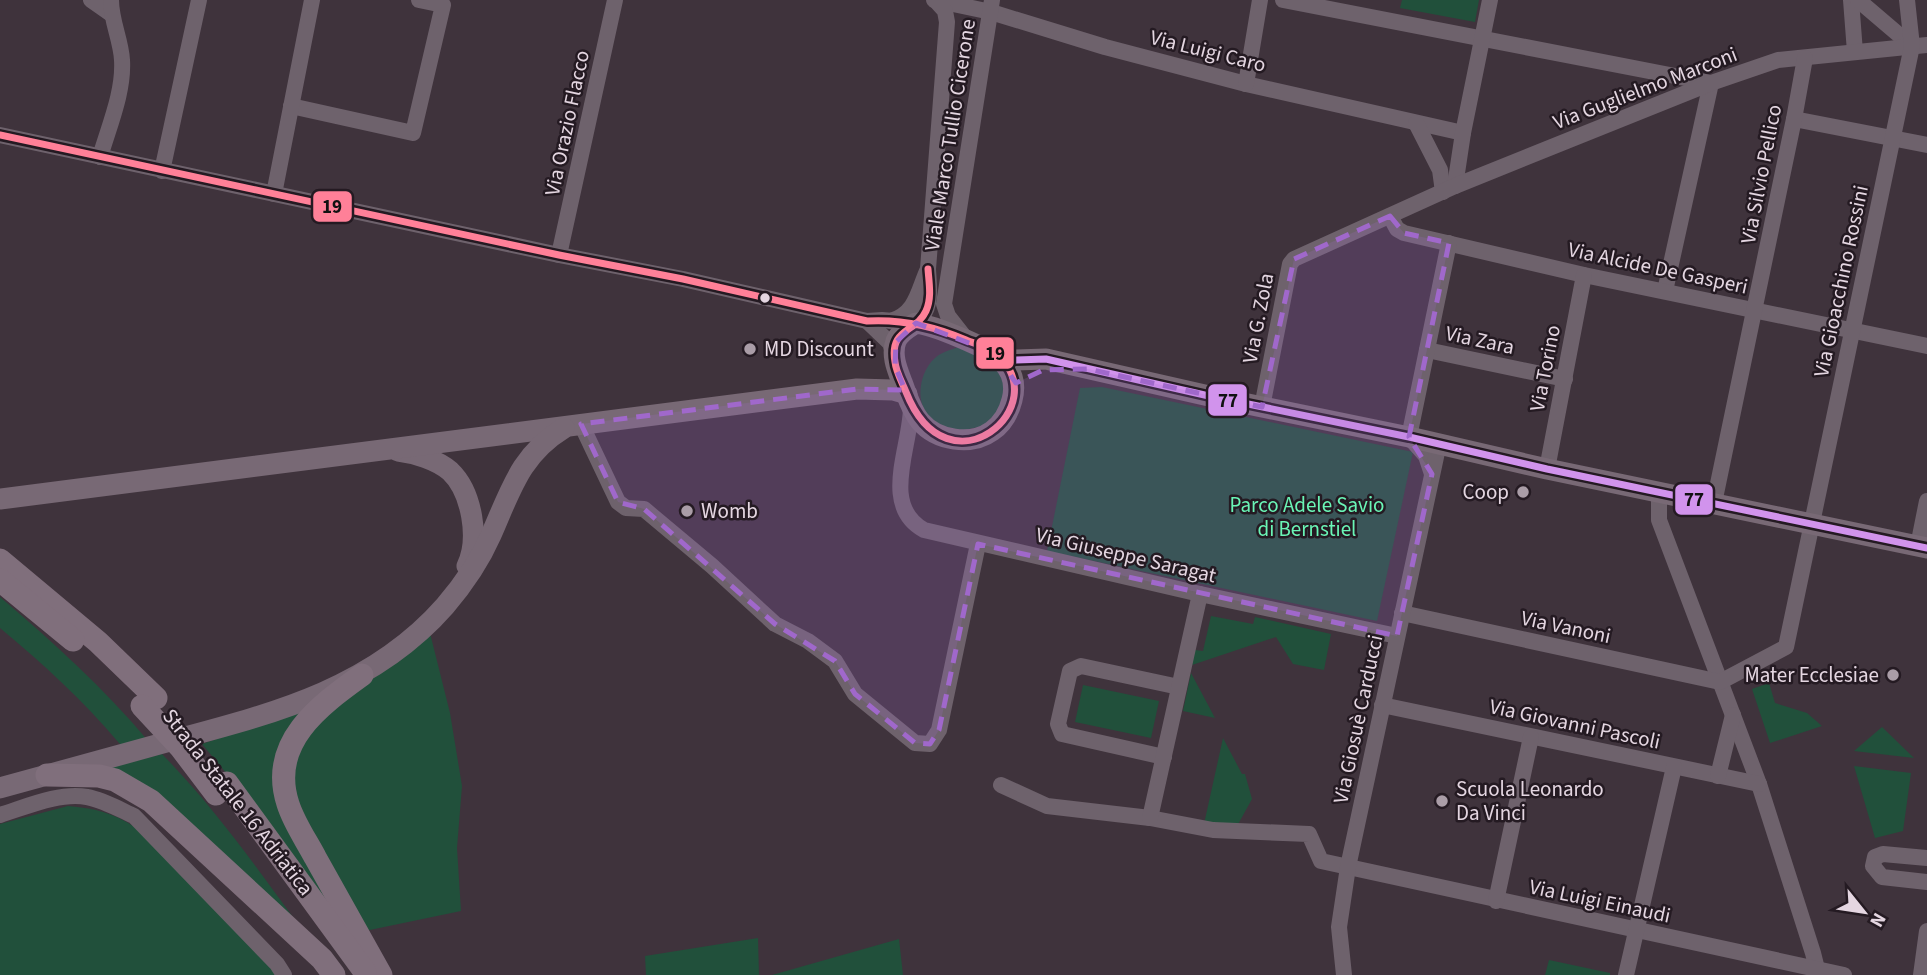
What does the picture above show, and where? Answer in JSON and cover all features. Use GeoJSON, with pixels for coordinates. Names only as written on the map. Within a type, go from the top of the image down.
{"type":"FeatureCollection","features":[{"type":"Feature","properties":{"kind":"highway","name":"Strada Statale 16 Adriatica"},"geometry":{"type":"LineString","coordinates":[[0,560],[89,634],[149,702]]}},
{"type":"Feature","properties":{"kind":"highway","name":"Strada Statale 16 Adriatica"},"geometry":{"type":"LineString","coordinates":[[0,580],[193,738],[222,789],[348,975]]}},
{"type":"Feature","properties":{"kind":"highway"},"geometry":{"type":"LineString","coordinates":[[362,675],[327,700],[300,730],[286,759],[284,786],[295,821],[381,975]]}},
{"type":"Feature","properties":{"kind":"highway"},"geometry":{"type":"LineString","coordinates":[[47,775],[99,776],[115,780],[151,801],[312,950],[334,975]]}},
{"type":"Feature","properties":{"kind":"highway","name":"Strada Statale 16 Adriatica"},"geometry":{"type":"LineString","coordinates":[[222,789],[366,975]]}},
{"type":"Feature","properties":{"kind":"main road"},"geometry":{"type":"LineString","coordinates":[[1088,369],[1035,372],[1014,391],[1004,419],[995,429],[981,438],[958,441],[926,427],[909,400],[895,361],[896,342],[900,335],[916,323],[935,327],[1014,360],[1046,359],[1439,443],[1547,469],[1922,547]]}},
{"type":"Feature","properties":{"kind":"main road"},"geometry":{"type":"LineString","coordinates":[[995,353],[1011,375],[1014,391]]}},
{"type":"Feature","properties":{"kind":"main road"},"geometry":{"type":"LineString","coordinates":[[857,389],[881,380],[895,361]]}},
{"type":"Feature","properties":{"kind":"main road"},"geometry":{"type":"LineString","coordinates":[[0,499],[857,389],[893,390],[909,400]]}},
{"type":"Feature","properties":{"kind":"main road"},"geometry":{"type":"LineString","coordinates":[[0,788],[260,717],[362,675],[405,645],[448,602],[478,560],[525,462],[545,439],[574,425]]}},
{"type":"Feature","properties":{"kind":"main road"},"geometry":{"type":"LineString","coordinates":[[387,449],[410,452],[450,471],[467,499],[472,522],[469,561],[448,602]]}},
{"type":"Feature","properties":{"kind":"street"},"geometry":{"type":"LineString","coordinates":[[91,0],[111,7],[122,58],[121,83],[100,157]]}},
{"type":"Feature","properties":{"kind":"street"},"geometry":{"type":"LineString","coordinates":[[162,171],[199,0]]}},
{"type":"Feature","properties":{"kind":"street"},"geometry":{"type":"LineString","coordinates":[[274,194],[312,0]]}},
{"type":"Feature","properties":{"kind":"street"},"geometry":{"type":"LineString","coordinates":[[291,106],[413,133],[443,5],[419,0]]}},
{"type":"Feature","properties":{"kind":"street","name":"Via Orazio Flacco"},"geometry":{"type":"LineString","coordinates":[[559,255],[615,0]]}},
{"type":"Feature","properties":{"kind":"street","name":"Via Luigi Caro"},"geometry":{"type":"LineString","coordinates":[[935,0],[992,6],[1105,47],[1463,134]]}},
{"type":"Feature","properties":{"kind":"street","name":"Viale Marco Tullio Cicerone"},"geometry":{"type":"LineString","coordinates":[[891,321],[911,310],[928,269],[947,22],[945,11],[935,0]]}},
{"type":"Feature","properties":{"kind":"street"},"geometry":{"type":"LineString","coordinates":[[1246,83],[1259,0]]}},
{"type":"Feature","properties":{"kind":"street"},"geometry":{"type":"LineString","coordinates":[[1283,0],[1711,83],[1665,291]]}},
{"type":"Feature","properties":{"kind":"street"},"geometry":{"type":"LineString","coordinates":[[1449,189],[1490,0]]}},
{"type":"Feature","properties":{"kind":"street"},"geometry":{"type":"LineString","coordinates":[[1851,0],[1855,52]]}},
{"type":"Feature","properties":{"kind":"street"},"geometry":{"type":"LineString","coordinates":[[1858,0],[1919,45]]}},
{"type":"Feature","properties":{"kind":"street","name":"Via Gioacchino Rossini"},"geometry":{"type":"LineString","coordinates":[[1720,682],[1786,647],[1893,138],[1919,45],[1907,0]]}},
{"type":"Feature","properties":{"kind":"street","name":"Viale Marco Tullio Cicerone"},"geometry":{"type":"LineString","coordinates":[[968,341],[948,316],[944,304],[992,6]]}},
{"type":"Feature","properties":{"kind":"street","name":"Via Guglielmo Marconi"},"geometry":{"type":"LineString","coordinates":[[1390,216],[1449,189],[1671,99],[1778,60],[1919,45]]}},
{"type":"Feature","properties":{"kind":"street","name":"Via Silvio Pellico"},"geometry":{"type":"LineString","coordinates":[[1714,503],[1805,58]]}},
{"type":"Feature","properties":{"kind":"street"},"geometry":{"type":"LineString","coordinates":[[1662,74],[1671,99]]}},
{"type":"Feature","properties":{"kind":"street"},"geometry":{"type":"LineString","coordinates":[[1794,119],[1927,145]]}},
{"type":"Feature","properties":{"kind":"street"},"geometry":{"type":"LineString","coordinates":[[1416,123],[1449,189]]}},
{"type":"Feature","properties":{"kind":"street"},"geometry":{"type":"LineString","coordinates":[[0,135],[683,279],[867,321],[916,323],[923,317],[930,298],[928,269]]}},
{"type":"Feature","properties":{"kind":"street","name":"Via Alcide De Gasperi"},"geometry":{"type":"LineString","coordinates":[[1390,216],[1397,229],[1404,233],[1584,275],[1927,346]]}},
{"type":"Feature","properties":{"kind":"street","name":"Via G. Zola"},"geometry":{"type":"LineString","coordinates":[[1262,407],[1290,264],[1294,259],[1390,216]]}},
{"type":"Feature","properties":{"kind":"street"},"geometry":{"type":"LineString","coordinates":[[1432,474],[1426,456],[1409,437],[1449,243]]}},
{"type":"Feature","properties":{"kind":"street","name":"Via Torino"},"geometry":{"type":"LineString","coordinates":[[1547,469],[1584,275]]}},
{"type":"Feature","properties":{"kind":"street"},"geometry":{"type":"LineString","coordinates":[[867,321],[890,343],[895,361]]}},
{"type":"Feature","properties":{"kind":"street","name":"Via Zara"},"geometry":{"type":"LineString","coordinates":[[1427,351],[1565,379]]}},
{"type":"Feature","properties":{"kind":"street","name":"Via Giuseppe Saragat"},"geometry":{"type":"LineString","coordinates":[[909,400],[903,460],[902,508],[907,517],[924,530],[1397,636]]}},
{"type":"Feature","properties":{"kind":"street"},"geometry":{"type":"LineString","coordinates":[[574,425],[618,502],[626,509],[644,509],[775,624],[808,641],[835,661],[855,694],[915,743],[930,744],[939,730],[978,544]]}},
{"type":"Feature","properties":{"kind":"street"},"geometry":{"type":"LineString","coordinates":[[903,460],[913,445],[924,437],[943,435]]}},
{"type":"Feature","properties":{"kind":"street","name":"Via Giosuè Carducci"},"geometry":{"type":"LineString","coordinates":[[1344,975],[1339,927],[1348,867],[1439,443]]}},
{"type":"Feature","properties":{"kind":"street"},"geometry":{"type":"LineString","coordinates":[[1659,492],[1659,520],[1759,785],[1816,972]]}},
{"type":"Feature","properties":{"kind":"street"},"geometry":{"type":"LineString","coordinates":[[1922,547],[1927,501]]}},
{"type":"Feature","properties":{"kind":"street"},"geometry":{"type":"LineString","coordinates":[[1001,785],[1047,806],[1150,818],[1200,594]]}},
{"type":"Feature","properties":{"kind":"street","name":"Via Vanoni"},"geometry":{"type":"LineString","coordinates":[[1402,613],[1720,682]]}},
{"type":"Feature","properties":{"kind":"street"},"geometry":{"type":"LineString","coordinates":[[1164,757],[1062,734],[1058,724],[1070,671],[1081,666],[1179,687]]}},
{"type":"Feature","properties":{"kind":"street","name":"Via Giovanni Pascoli"},"geometry":{"type":"LineString","coordinates":[[1382,705],[1759,785]]}},
{"type":"Feature","properties":{"kind":"street"},"geometry":{"type":"LineString","coordinates":[[1718,776],[1733,715]]}},
{"type":"Feature","properties":{"kind":"street"},"geometry":{"type":"LineString","coordinates":[[1496,901],[1531,737]]}},
{"type":"Feature","properties":{"kind":"street"},"geometry":{"type":"LineString","coordinates":[[1626,975],[1674,767]]}},
{"type":"Feature","properties":{"kind":"street"},"geometry":{"type":"LineString","coordinates":[[0,815],[60,798],[85,797],[107,803],[134,816],[277,964],[284,975]]}},
{"type":"Feature","properties":{"kind":"street","name":"Via Luigi Einaudi"},"geometry":{"type":"LineString","coordinates":[[1150,818],[1213,830],[1309,834],[1321,861],[1816,972],[1844,975]]}},
{"type":"Feature","properties":{"kind":"street"},"geometry":{"type":"LineString","coordinates":[[1927,858],[1883,854],[1875,856],[1873,866],[1882,877],[1927,882]]}},
{"type":"Feature","properties":{"kind":"street"},"geometry":{"type":"LineString","coordinates":[[1921,975],[1927,932]]}},
{"type":"Feature","properties":{"kind":"highlighted area"},"geometry":{"type":"Polygon","coordinates":[[[1390,216],[1404,233],[1449,243],[1409,437],[1432,474],[1397,636],[978,544],[939,730],[930,744],[915,743],[855,694],[835,661],[775,624],[644,509],[618,502],[581,424],[857,389],[905,390],[895,366],[896,342],[916,323],[995,353],[1016,383],[1043,370],[1088,369],[1262,407],[1294,259],[1390,216]]]}},
{"type":"Feature","properties":{"kind":"green space"},"geometry":{"type":"Polygon","coordinates":[[[1402,0],[1479,0],[1475,22],[1400,8],[1402,0]]]}},
{"type":"Feature","properties":{"kind":"green space"},"geometry":{"type":"Polygon","coordinates":[[[959,347],[986,352],[1008,386],[993,424],[950,433],[930,418],[921,402],[920,394],[929,365],[943,353],[959,347]]]}},
{"type":"Feature","properties":{"kind":"green space","name":"Parco Adele Savio di Bernstiel"},"geometry":{"type":"Polygon","coordinates":[[[1102,387],[1413,452],[1377,621],[1047,551],[1080,388],[1102,387]]]}},
{"type":"Feature","properties":{"kind":"green space"},"geometry":{"type":"Polygon","coordinates":[[[0,597],[77,666],[149,742],[125,747],[119,743],[62,683],[0,628],[0,597]]]}},
{"type":"Feature","properties":{"kind":"green space"},"geometry":{"type":"Polygon","coordinates":[[[1211,616],[1253,624],[1255,617],[1331,634],[1324,670],[1293,664],[1276,637],[1192,665],[1195,650],[1203,651],[1211,616]]]}},
{"type":"Feature","properties":{"kind":"green space"},"geometry":{"type":"Polygon","coordinates":[[[430,633],[450,713],[462,786],[457,848],[461,911],[365,931],[311,840],[291,780],[297,752],[322,716],[430,633]]]}},
{"type":"Feature","properties":{"kind":"green space"},"geometry":{"type":"Polygon","coordinates":[[[1191,673],[1215,718],[1183,711],[1191,673]]]}},
{"type":"Feature","properties":{"kind":"green space"},"geometry":{"type":"Polygon","coordinates":[[[1769,683],[1775,703],[1807,713],[1822,726],[1770,743],[1752,689],[1769,683]]]}},
{"type":"Feature","properties":{"kind":"green space"},"geometry":{"type":"Polygon","coordinates":[[[1083,685],[1159,701],[1151,738],[1075,722],[1083,685]]]}},
{"type":"Feature","properties":{"kind":"green space"},"geometry":{"type":"Polygon","coordinates":[[[307,708],[279,769],[346,933],[255,808],[202,744],[307,708]]]}},
{"type":"Feature","properties":{"kind":"green space"},"geometry":{"type":"Polygon","coordinates":[[[1882,727],[1914,758],[1854,751],[1882,727]]]}},
{"type":"Feature","properties":{"kind":"green space"},"geometry":{"type":"Polygon","coordinates":[[[1223,738],[1242,774],[1245,774],[1252,799],[1236,828],[1204,824],[1223,738]]]}},
{"type":"Feature","properties":{"kind":"green space"},"geometry":{"type":"Polygon","coordinates":[[[162,754],[220,820],[309,939],[105,769],[162,754]]]}},
{"type":"Feature","properties":{"kind":"green space"},"geometry":{"type":"Polygon","coordinates":[[[1854,766],[1911,773],[1903,831],[1875,838],[1854,766]]]}},
{"type":"Feature","properties":{"kind":"green space"},"geometry":{"type":"Polygon","coordinates":[[[68,806],[103,812],[135,827],[279,975],[0,975],[0,824],[68,806]]]}},
{"type":"Feature","properties":{"kind":"green space"},"geometry":{"type":"Polygon","coordinates":[[[758,938],[759,975],[646,975],[645,956],[758,938]]]}},
{"type":"Feature","properties":{"kind":"green space"},"geometry":{"type":"Polygon","coordinates":[[[899,939],[903,975],[772,975],[899,939]]]}},
{"type":"Feature","properties":{"kind":"green space"},"geometry":{"type":"Polygon","coordinates":[[[1549,960],[1610,973],[1610,975],[1545,975],[1549,960]]]}},
{"type":"Feature","properties":{"kind":"transit line","name":"19"},"geometry":{"type":"LineString","coordinates":[[0,135],[683,279],[867,321],[905,322],[918,324],[942,331],[992,351],[1011,374],[1014,396],[1006,416],[990,432],[969,440],[947,438],[925,423],[906,392],[896,366],[896,343],[904,332],[910,328],[916,323],[922,318],[928,306],[928,269]]}},
{"type":"Feature","properties":{"kind":"transit line","name":"77"},"geometry":{"type":"LineString","coordinates":[[995,353],[1015,360],[1046,359],[1547,469],[1927,548]]}},
{"type":"Feature","properties":{"kind":"place","name":"MD Discount"},"geometry":{"type":"Point","coordinates":[750,349]}},
{"type":"Feature","properties":{"kind":"place","name":"Coop"},"geometry":{"type":"Point","coordinates":[1523,492]}},
{"type":"Feature","properties":{"kind":"place","name":"Womb"},"geometry":{"type":"Point","coordinates":[687,511]}},
{"type":"Feature","properties":{"kind":"place","name":"Mater Ecclesiae"},"geometry":{"type":"Point","coordinates":[1893,675]}},
{"type":"Feature","properties":{"kind":"place","name":"Scuola Leonardo Da Vinci"},"geometry":{"type":"Point","coordinates":[1442,801]}}]}
